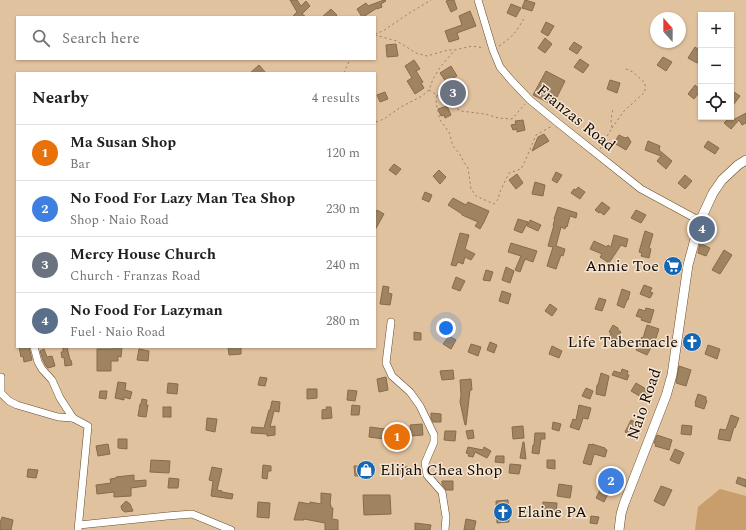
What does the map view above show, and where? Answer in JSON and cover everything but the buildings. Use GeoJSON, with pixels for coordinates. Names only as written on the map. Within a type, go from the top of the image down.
{"type":"FeatureCollection","features":[{"type":"Feature","properties":{"kind":"street","name":"Franzas Road"},"geometry":{"type":"LineString","coordinates":[[478,0],[493,50],[500,67],[530,100],[558,124],[641,189],[700,221]]}},
{"type":"Feature","properties":{"kind":"street","name":"Naio Road"},"geometry":{"type":"LineString","coordinates":[[619,530],[624,504],[666,396],[672,375],[688,265],[700,221],[713,193],[722,180],[738,165],[746,160]]}},
{"type":"Feature","properties":{"kind":"street"},"geometry":{"type":"LineString","coordinates":[[391,322],[386,363],[392,376],[410,392],[420,406],[434,434],[434,442],[425,463],[427,475],[442,492],[446,517],[445,530]]}},
{"type":"Feature","properties":{"kind":"street"},"geometry":{"type":"LineString","coordinates":[[34,348],[38,362],[52,380],[60,398],[73,418]]}},
{"type":"Feature","properties":{"kind":"street"},"geometry":{"type":"LineString","coordinates":[[1,377],[1,393],[17,405],[58,417],[73,418],[88,426],[78,527],[192,514],[231,530]]}},
{"type":"Feature","properties":{"kind":"path"},"geometry":{"type":"LineString","coordinates":[[376,34],[431,0]]}},
{"type":"Feature","properties":{"kind":"path"},"geometry":{"type":"LineString","coordinates":[[376,35],[397,41],[416,53],[427,56],[448,50],[472,46],[493,50],[518,30],[525,16]]}},
{"type":"Feature","properties":{"kind":"path"},"geometry":{"type":"LineString","coordinates":[[376,122],[384,119],[401,107],[422,96],[429,90],[433,79],[441,66],[455,50]]}},
{"type":"Feature","properties":{"kind":"path"},"geometry":{"type":"LineString","coordinates":[[344,72],[350,60]]}},
{"type":"Feature","properties":{"kind":"path"},"geometry":{"type":"LineString","coordinates":[[598,155],[606,138],[624,111],[646,92],[645,83],[633,72],[624,68]]}},
{"type":"Feature","properties":{"kind":"path"},"geometry":{"type":"LineString","coordinates":[[429,90],[437,95],[443,96],[452,106],[461,111],[485,114],[498,118],[512,118],[530,100]]}},
{"type":"Feature","properties":{"kind":"path"},"geometry":{"type":"LineString","coordinates":[[437,95],[436,104],[440,120],[449,132],[453,146],[468,168],[471,190],[476,196],[494,204],[499,198],[499,194],[509,173],[521,169],[536,135],[549,127],[558,124]]}},
{"type":"Feature","properties":{"kind":"path"},"geometry":{"type":"LineString","coordinates":[[612,128],[611,120],[613,108]]}},
{"type":"Feature","properties":{"kind":"shaded area"},"geometry":{"type":"Polygon","coordinates":[[[720,489],[746,496],[746,530],[695,530],[698,507],[720,489]]]}},
{"type":"Feature","properties":{"kind":"place","name":"Mercy House Church"},"geometry":{"type":"Point","coordinates":[453,93]}},
{"type":"Feature","properties":{"kind":"place","name":"No Food For Lazyman"},"geometry":{"type":"Point","coordinates":[702,229]}},
{"type":"Feature","properties":{"kind":"place","name":"Annie Toe"},"geometry":{"type":"Point","coordinates":[673,266]}},
{"type":"Feature","properties":{"kind":"place","name":"Life Tabernacle"},"geometry":{"type":"Point","coordinates":[692,342]}},
{"type":"Feature","properties":{"kind":"place","name":"Ma Susan Shop"},"geometry":{"type":"Point","coordinates":[397,437]}},
{"type":"Feature","properties":{"kind":"place","name":"Elijah Chea Shop"},"geometry":{"type":"Point","coordinates":[366,470]}},
{"type":"Feature","properties":{"kind":"place","name":"No Food For Lazy Man Tea Shop"},"geometry":{"type":"Point","coordinates":[611,481]}},
{"type":"Feature","properties":{"kind":"place","name":"Elaine PA"},"geometry":{"type":"Point","coordinates":[503,512]}}]}
